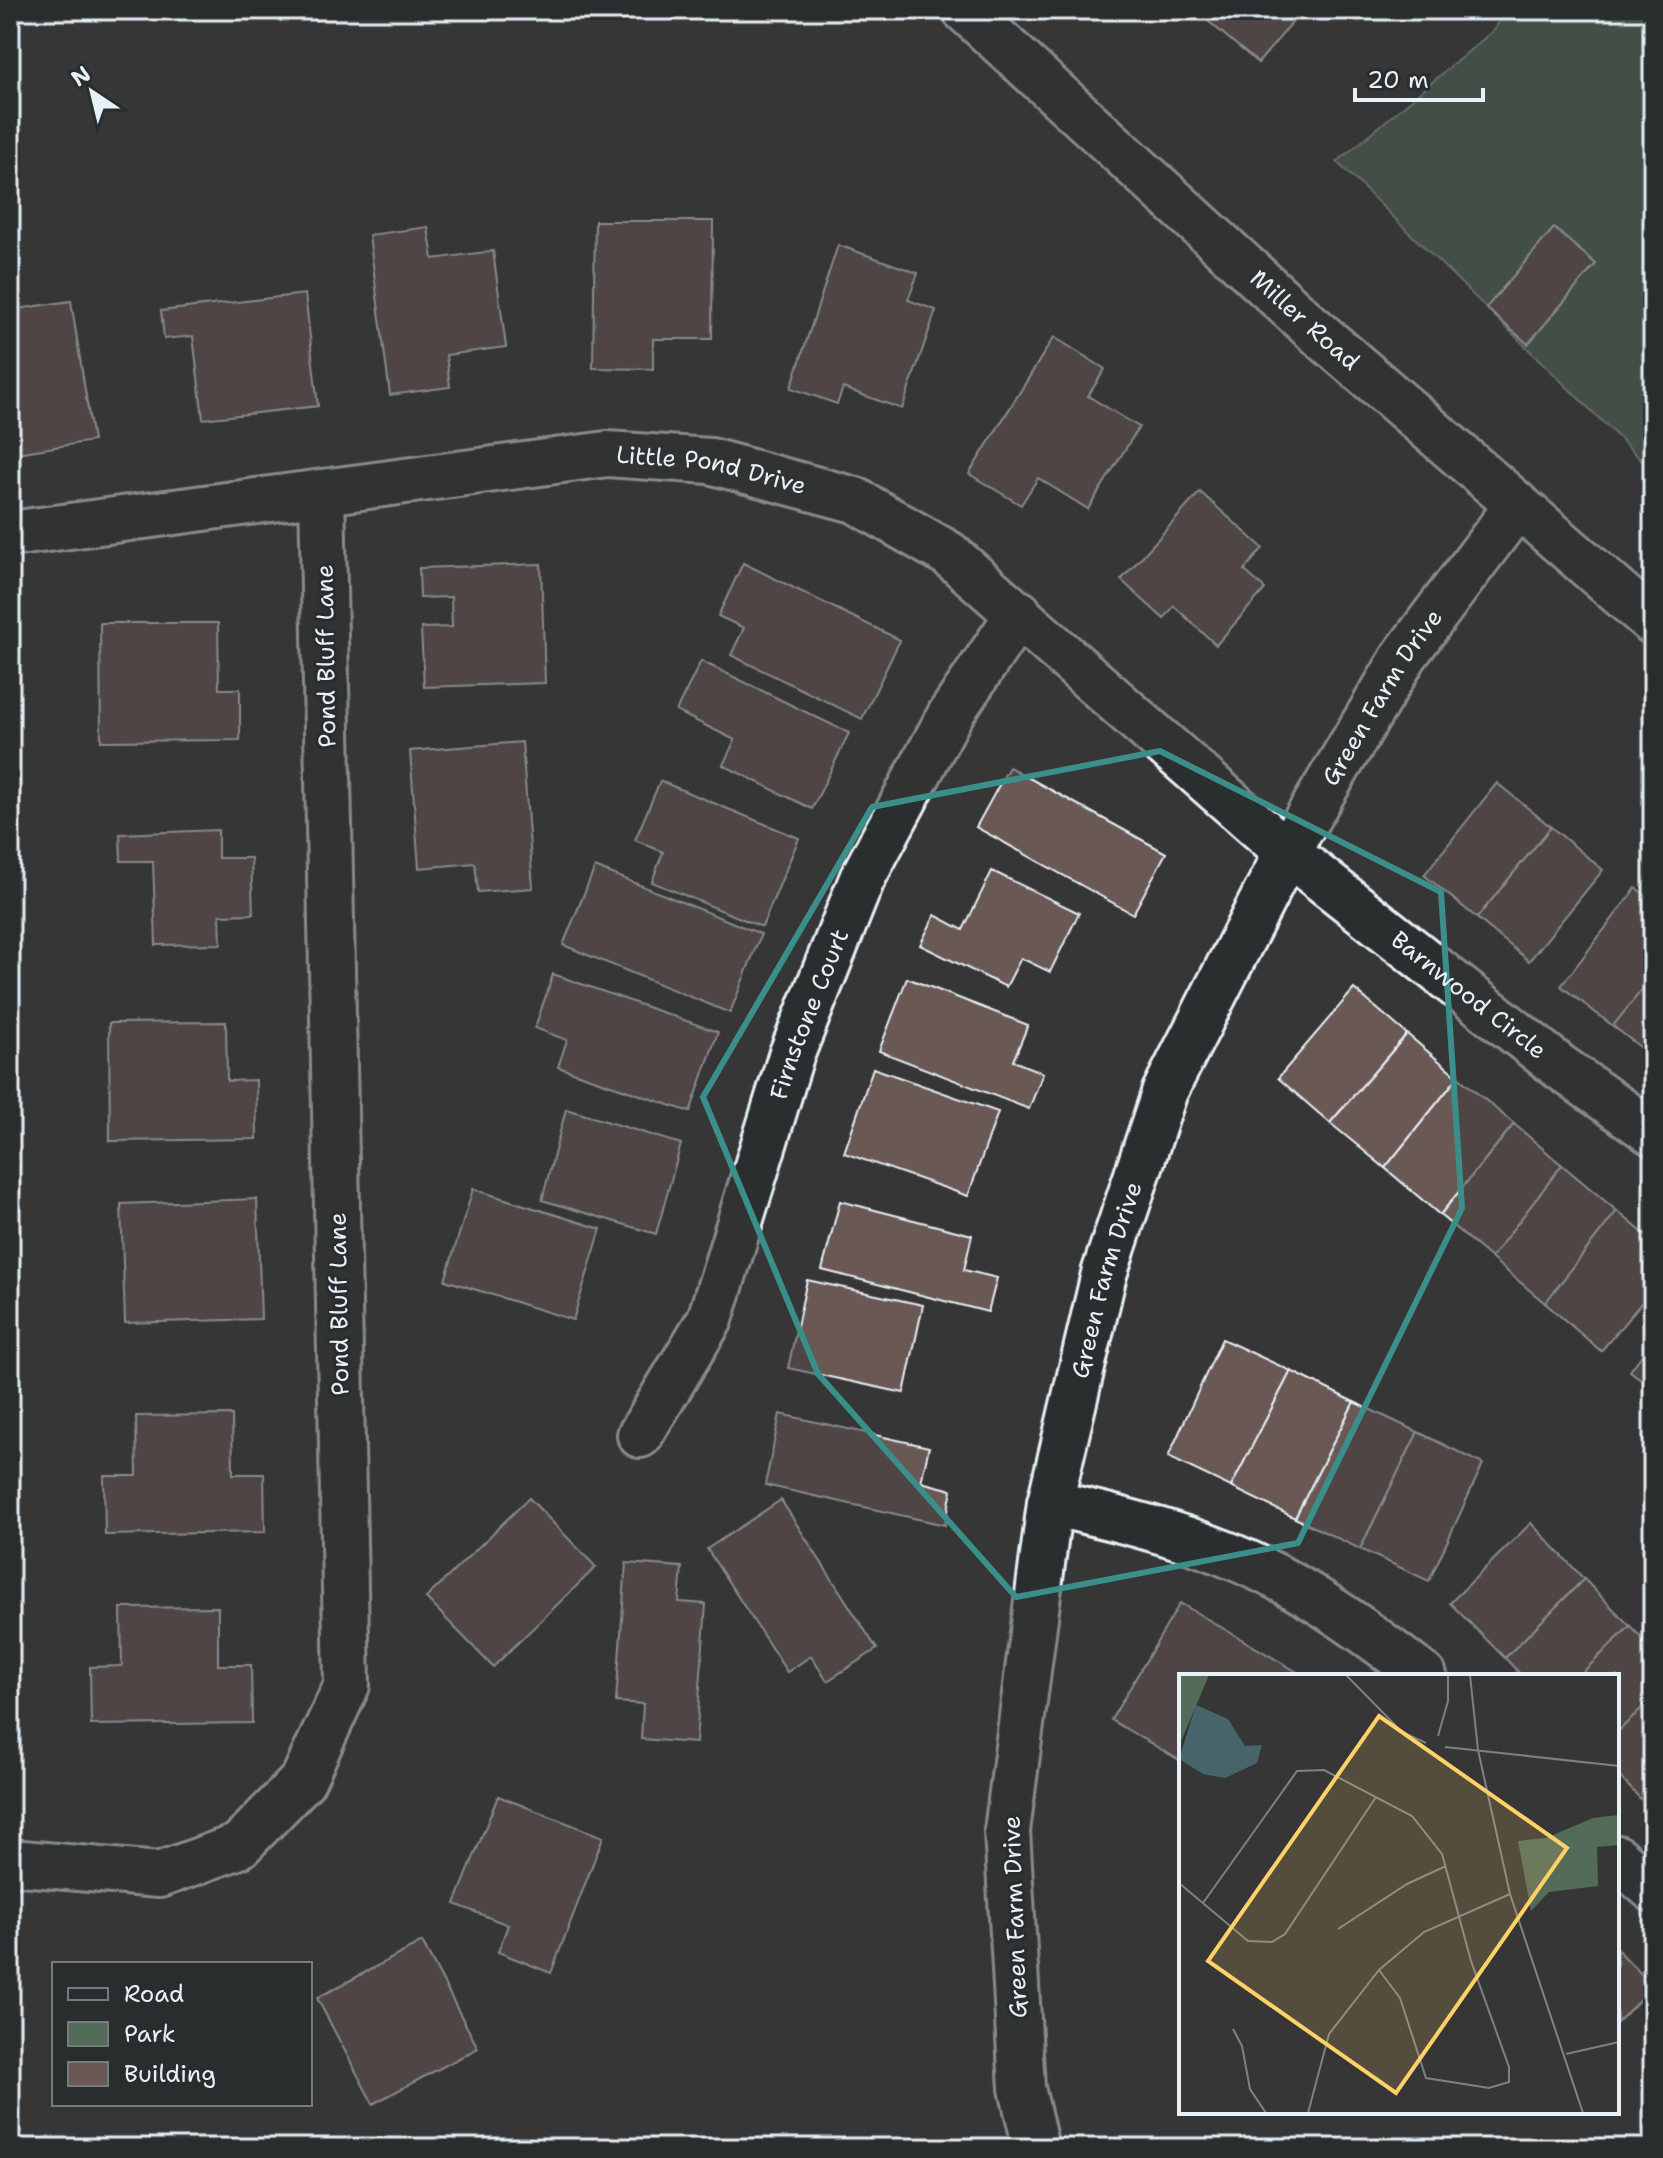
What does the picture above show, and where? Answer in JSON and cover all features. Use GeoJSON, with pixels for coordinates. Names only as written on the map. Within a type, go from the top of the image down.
{"type":"FeatureCollection","features":[{"type":"Feature","properties":{"kind":"street","name":"Miller Road"},"geometry":{"type":"LineString","coordinates":[[965,10],[1308,324],[1516,507],[1653,622]]}},
{"type":"Feature","properties":{"kind":"street","name":"Little Pond Drive"},"geometry":{"type":"LineString","coordinates":[[10,534],[607,454],[710,461],[855,500],[949,554],[1287,852]]}},
{"type":"Feature","properties":{"kind":"street","name":"Pond Bluff Lane"},"geometry":{"type":"LineString","coordinates":[[10,1862],[159,1875],[239,1846],[303,1780],[347,1685],[322,492]]}},
{"type":"Feature","properties":{"kind":"street","name":"Green Farm Drive"},"geometry":{"type":"LineString","coordinates":[[1036,2148],[1022,2088],[1007,1831],[1050,1503],[1104,1274],[1165,1091],[1287,852],[1405,655],[1516,507]]}},
{"type":"Feature","properties":{"kind":"street","name":"Firnstone Court"},"geometry":{"type":"LineString","coordinates":[[640,1435],[710,1319],[791,1056],[862,879],[950,715],[1019,613]]}},
{"type":"Feature","properties":{"kind":"street","name":"Barnwood Circle"},"geometry":{"type":"LineString","coordinates":[[1287,852],[1560,1067],[1653,1133]]}},
{"type":"Feature","properties":{"kind":"street"},"geometry":{"type":"LineString","coordinates":[[1050,1503],[1115,1517],[1213,1550],[1291,1585],[1360,1628],[1421,1674]]}},
{"type":"Feature","properties":{"kind":"street"},"geometry":{"type":"LineString","coordinates":[[1619,1860],[1653,1889]]}},
{"type":"Feature","properties":{"kind":"highlighted area"},"geometry":{"type":"Polygon","coordinates":[[[1160,751],[1441,892],[1462,1208],[1298,1543],[1016,1597],[818,1374],[703,1097],[872,807],[1160,751]]]}},
{"type":"Feature","properties":{"kind":"green space"},"geometry":{"type":"Polygon","coordinates":[[[1506,10],[1653,10],[1653,471],[1337,162],[1494,30],[1506,10]]]}},
{"type":"Feature","properties":{"kind":"building"},"geometry":{"type":"Polygon","coordinates":[[[1195,10],[1303,10],[1258,63],[1195,10]]]}},
{"type":"Feature","properties":{"kind":"building"},"geometry":{"type":"Polygon","coordinates":[[[595,221],[713,221],[712,339],[653,339],[653,369],[593,368],[595,221]]]}},
{"type":"Feature","properties":{"kind":"building"},"geometry":{"type":"Polygon","coordinates":[[[428,227],[433,259],[493,251],[506,347],[446,355],[450,387],[390,395],[369,235],[428,227]]]}},
{"type":"Feature","properties":{"kind":"building"},"geometry":{"type":"Polygon","coordinates":[[[1554,228],[1596,264],[1528,344],[1486,308],[1554,228]]]}},
{"type":"Feature","properties":{"kind":"building"},"geometry":{"type":"Polygon","coordinates":[[[838,245],[918,273],[908,300],[936,310],[902,409],[843,388],[837,404],[791,388],[838,245]]]}},
{"type":"Feature","properties":{"kind":"building"},"geometry":{"type":"Polygon","coordinates":[[[305,294],[318,406],[203,419],[193,336],[164,339],[161,311],[305,294]]]}},
{"type":"Feature","properties":{"kind":"building"},"geometry":{"type":"Polygon","coordinates":[[[71,301],[93,441],[10,454],[10,310],[71,301]]]}},
{"type":"Feature","properties":{"kind":"building"},"geometry":{"type":"Polygon","coordinates":[[[1054,337],[1105,369],[1088,396],[1139,427],[1088,509],[1038,478],[1021,505],[969,474],[1054,337]]]}},
{"type":"Feature","properties":{"kind":"building"},"geometry":{"type":"Polygon","coordinates":[[[1200,492],[1263,548],[1244,570],[1265,589],[1216,645],[1174,606],[1164,619],[1121,580],[1200,492]]]}},
{"type":"Feature","properties":{"kind":"building"},"geometry":{"type":"Polygon","coordinates":[[[743,563],[900,640],[862,719],[731,655],[744,628],[718,616],[743,563]]]}},
{"type":"Feature","properties":{"kind":"building"},"geometry":{"type":"Polygon","coordinates":[[[541,564],[545,683],[424,687],[421,628],[452,627],[451,597],[420,598],[419,568],[541,564]]]}},
{"type":"Feature","properties":{"kind":"building"},"geometry":{"type":"Polygon","coordinates":[[[100,623],[218,623],[219,689],[240,689],[240,740],[101,741],[100,623]]]}},
{"type":"Feature","properties":{"kind":"building"},"geometry":{"type":"Polygon","coordinates":[[[701,661],[849,733],[812,809],[723,765],[735,740],[676,711],[701,661]]]}},
{"type":"Feature","properties":{"kind":"building"},"geometry":{"type":"Polygon","coordinates":[[[522,742],[533,888],[478,892],[475,863],[419,868],[410,751],[522,742]]]}},
{"type":"Feature","properties":{"kind":"building"},"geometry":{"type":"Polygon","coordinates":[[[1009,767],[1166,853],[1133,914],[976,827],[1009,767]]]}},
{"type":"Feature","properties":{"kind":"building"},"geometry":{"type":"Polygon","coordinates":[[[660,781],[799,838],[762,927],[652,882],[663,852],[635,840],[660,781]]]}},
{"type":"Feature","properties":{"kind":"building"},"geometry":{"type":"Polygon","coordinates":[[[1497,783],[1551,827],[1477,918],[1424,875],[1497,783]]]}},
{"type":"Feature","properties":{"kind":"building"},"geometry":{"type":"Polygon","coordinates":[[[1551,827],[1603,870],[1529,961],[1477,918],[1551,827]]]}},
{"type":"Feature","properties":{"kind":"building"},"geometry":{"type":"Polygon","coordinates":[[[218,830],[218,858],[251,858],[253,914],[220,915],[221,944],[156,945],[153,861],[121,861],[120,834],[218,830]]]}},
{"type":"Feature","properties":{"kind":"building"},"geometry":{"type":"Polygon","coordinates":[[[595,867],[761,934],[730,1013],[563,945],[595,867]]]}},
{"type":"Feature","properties":{"kind":"building"},"geometry":{"type":"Polygon","coordinates":[[[992,871],[1079,913],[1050,972],[1021,958],[1006,987],[920,945],[935,915],[963,930],[992,871]]]}},
{"type":"Feature","properties":{"kind":"building"},"geometry":{"type":"Polygon","coordinates":[[[1636,888],[1653,901],[1653,976],[1613,1026],[1561,986],[1636,888]]]}},
{"type":"Feature","properties":{"kind":"building"},"geometry":{"type":"Polygon","coordinates":[[[553,974],[718,1032],[690,1112],[558,1067],[567,1040],[535,1028],[553,974]]]}},
{"type":"Feature","properties":{"kind":"building"},"geometry":{"type":"Polygon","coordinates":[[[1653,976],[1653,1057],[1613,1026],[1653,976]]]}},
{"type":"Feature","properties":{"kind":"building"},"geometry":{"type":"Polygon","coordinates":[[[907,978],[1028,1025],[1013,1061],[1043,1073],[1029,1109],[879,1051],[907,978]]]}},
{"type":"Feature","properties":{"kind":"building"},"geometry":{"type":"Polygon","coordinates":[[[1354,989],[1407,1034],[1330,1123],[1278,1078],[1354,989]]]}},
{"type":"Feature","properties":{"kind":"building"},"geometry":{"type":"Polygon","coordinates":[[[226,1022],[227,1081],[256,1080],[257,1139],[110,1141],[109,1023],[226,1022]]]}},
{"type":"Feature","properties":{"kind":"building"},"geometry":{"type":"Polygon","coordinates":[[[1407,1034],[1458,1077],[1385,1168],[1330,1123],[1407,1034]]]}},
{"type":"Feature","properties":{"kind":"building"},"geometry":{"type":"Polygon","coordinates":[[[873,1068],[998,1112],[968,1196],[844,1153],[873,1068]]]}},
{"type":"Feature","properties":{"kind":"building"},"geometry":{"type":"Polygon","coordinates":[[[1458,1077],[1514,1124],[1440,1215],[1385,1168],[1458,1077]]]}},
{"type":"Feature","properties":{"kind":"building"},"geometry":{"type":"Polygon","coordinates":[[[566,1109],[681,1144],[656,1234],[542,1200],[566,1109]]]}},
{"type":"Feature","properties":{"kind":"building"},"geometry":{"type":"Polygon","coordinates":[[[1514,1124],[1562,1165],[1491,1258],[1440,1215],[1514,1124]]]}},
{"type":"Feature","properties":{"kind":"building"},"geometry":{"type":"Polygon","coordinates":[[[1562,1165],[1617,1211],[1545,1303],[1491,1258],[1562,1165]]]}},
{"type":"Feature","properties":{"kind":"building"},"geometry":{"type":"Polygon","coordinates":[[[473,1189],[601,1229],[573,1320],[445,1280],[473,1189]]]}},
{"type":"Feature","properties":{"kind":"building"},"geometry":{"type":"Polygon","coordinates":[[[257,1199],[261,1319],[125,1323],[121,1204],[257,1199]]]}},
{"type":"Feature","properties":{"kind":"building"},"geometry":{"type":"Polygon","coordinates":[[[840,1201],[972,1235],[964,1270],[997,1278],[988,1312],[822,1270],[840,1201]]]}},
{"type":"Feature","properties":{"kind":"building"},"geometry":{"type":"Polygon","coordinates":[[[1617,1211],[1653,1241],[1653,1289],[1601,1351],[1545,1303],[1617,1211]]]}},
{"type":"Feature","properties":{"kind":"building"},"geometry":{"type":"Polygon","coordinates":[[[807,1280],[923,1305],[904,1393],[788,1368],[807,1280]]]}},
{"type":"Feature","properties":{"kind":"building"},"geometry":{"type":"Polygon","coordinates":[[[1222,1339],[1291,1371],[1231,1487],[1168,1457],[1222,1339]]]}},
{"type":"Feature","properties":{"kind":"building"},"geometry":{"type":"Polygon","coordinates":[[[1653,1340],[1653,1388],[1630,1371],[1653,1340]]]}},
{"type":"Feature","properties":{"kind":"building"},"geometry":{"type":"Polygon","coordinates":[[[1291,1371],[1354,1402],[1295,1518],[1231,1487],[1291,1371]]]}},
{"type":"Feature","properties":{"kind":"building"},"geometry":{"type":"Polygon","coordinates":[[[1354,1402],[1418,1432],[1360,1549],[1295,1518],[1354,1402]]]}},
{"type":"Feature","properties":{"kind":"building"},"geometry":{"type":"Polygon","coordinates":[[[780,1414],[929,1447],[921,1482],[952,1490],[945,1525],[765,1485],[780,1414]]]}},
{"type":"Feature","properties":{"kind":"building"},"geometry":{"type":"Polygon","coordinates":[[[232,1415],[233,1474],[264,1474],[265,1532],[105,1535],[104,1476],[137,1476],[136,1416],[232,1415]]]}},
{"type":"Feature","properties":{"kind":"building"},"geometry":{"type":"Polygon","coordinates":[[[1418,1432],[1483,1464],[1429,1581],[1360,1549],[1418,1432]]]}},
{"type":"Feature","properties":{"kind":"building"},"geometry":{"type":"Polygon","coordinates":[[[529,1498],[596,1567],[493,1667],[426,1598],[529,1498]]]}},
{"type":"Feature","properties":{"kind":"building"},"geometry":{"type":"Polygon","coordinates":[[[781,1500],[877,1649],[827,1681],[811,1656],[787,1672],[707,1549],[781,1500]]]}},
{"type":"Feature","properties":{"kind":"building"},"geometry":{"type":"Polygon","coordinates":[[[1531,1523],[1584,1579],[1505,1658],[1450,1603],[1531,1523]]]}},
{"type":"Feature","properties":{"kind":"building"},"geometry":{"type":"Polygon","coordinates":[[[626,1563],[682,1567],[679,1602],[706,1604],[696,1743],[641,1739],[643,1704],[616,1702],[626,1563]]]}},
{"type":"Feature","properties":{"kind":"building"},"geometry":{"type":"Polygon","coordinates":[[[1584,1579],[1630,1626],[1581,1674],[1520,1674],[1505,1658],[1584,1579]]]}},
{"type":"Feature","properties":{"kind":"building"},"geometry":{"type":"Polygon","coordinates":[[[1180,1603],[1301,1674],[1179,1674],[1179,1760],[1111,1720],[1180,1603]]]}},
{"type":"Feature","properties":{"kind":"building"},"geometry":{"type":"Polygon","coordinates":[[[218,1607],[218,1665],[251,1665],[252,1723],[91,1725],[90,1667],[122,1666],[121,1608],[218,1607]]]}},
{"type":"Feature","properties":{"kind":"building"},"geometry":{"type":"Polygon","coordinates":[[[1630,1626],[1653,1649],[1653,1697],[1619,1731],[1619,1674],[1581,1674],[1630,1626]]]}},
{"type":"Feature","properties":{"kind":"building"},"geometry":{"type":"Polygon","coordinates":[[[1653,1697],[1651,1810],[1619,1776],[1619,1731],[1653,1697]]]}},
{"type":"Feature","properties":{"kind":"building"},"geometry":{"type":"Polygon","coordinates":[[[498,1796],[603,1837],[551,1973],[498,1952],[508,1925],[455,1904],[498,1796]]]}},
{"type":"Feature","properties":{"kind":"building"},"geometry":{"type":"Polygon","coordinates":[[[10,1936],[19,1936],[10,2060],[10,1936]]]}},
{"type":"Feature","properties":{"kind":"building"},"geometry":{"type":"Polygon","coordinates":[[[422,1942],[478,2048],[373,2104],[317,1998],[422,1942]]]}},
{"type":"Feature","properties":{"kind":"building"},"geometry":{"type":"Polygon","coordinates":[[[1619,1951],[1653,1986],[1619,2021],[1619,1951]]]}}]}
